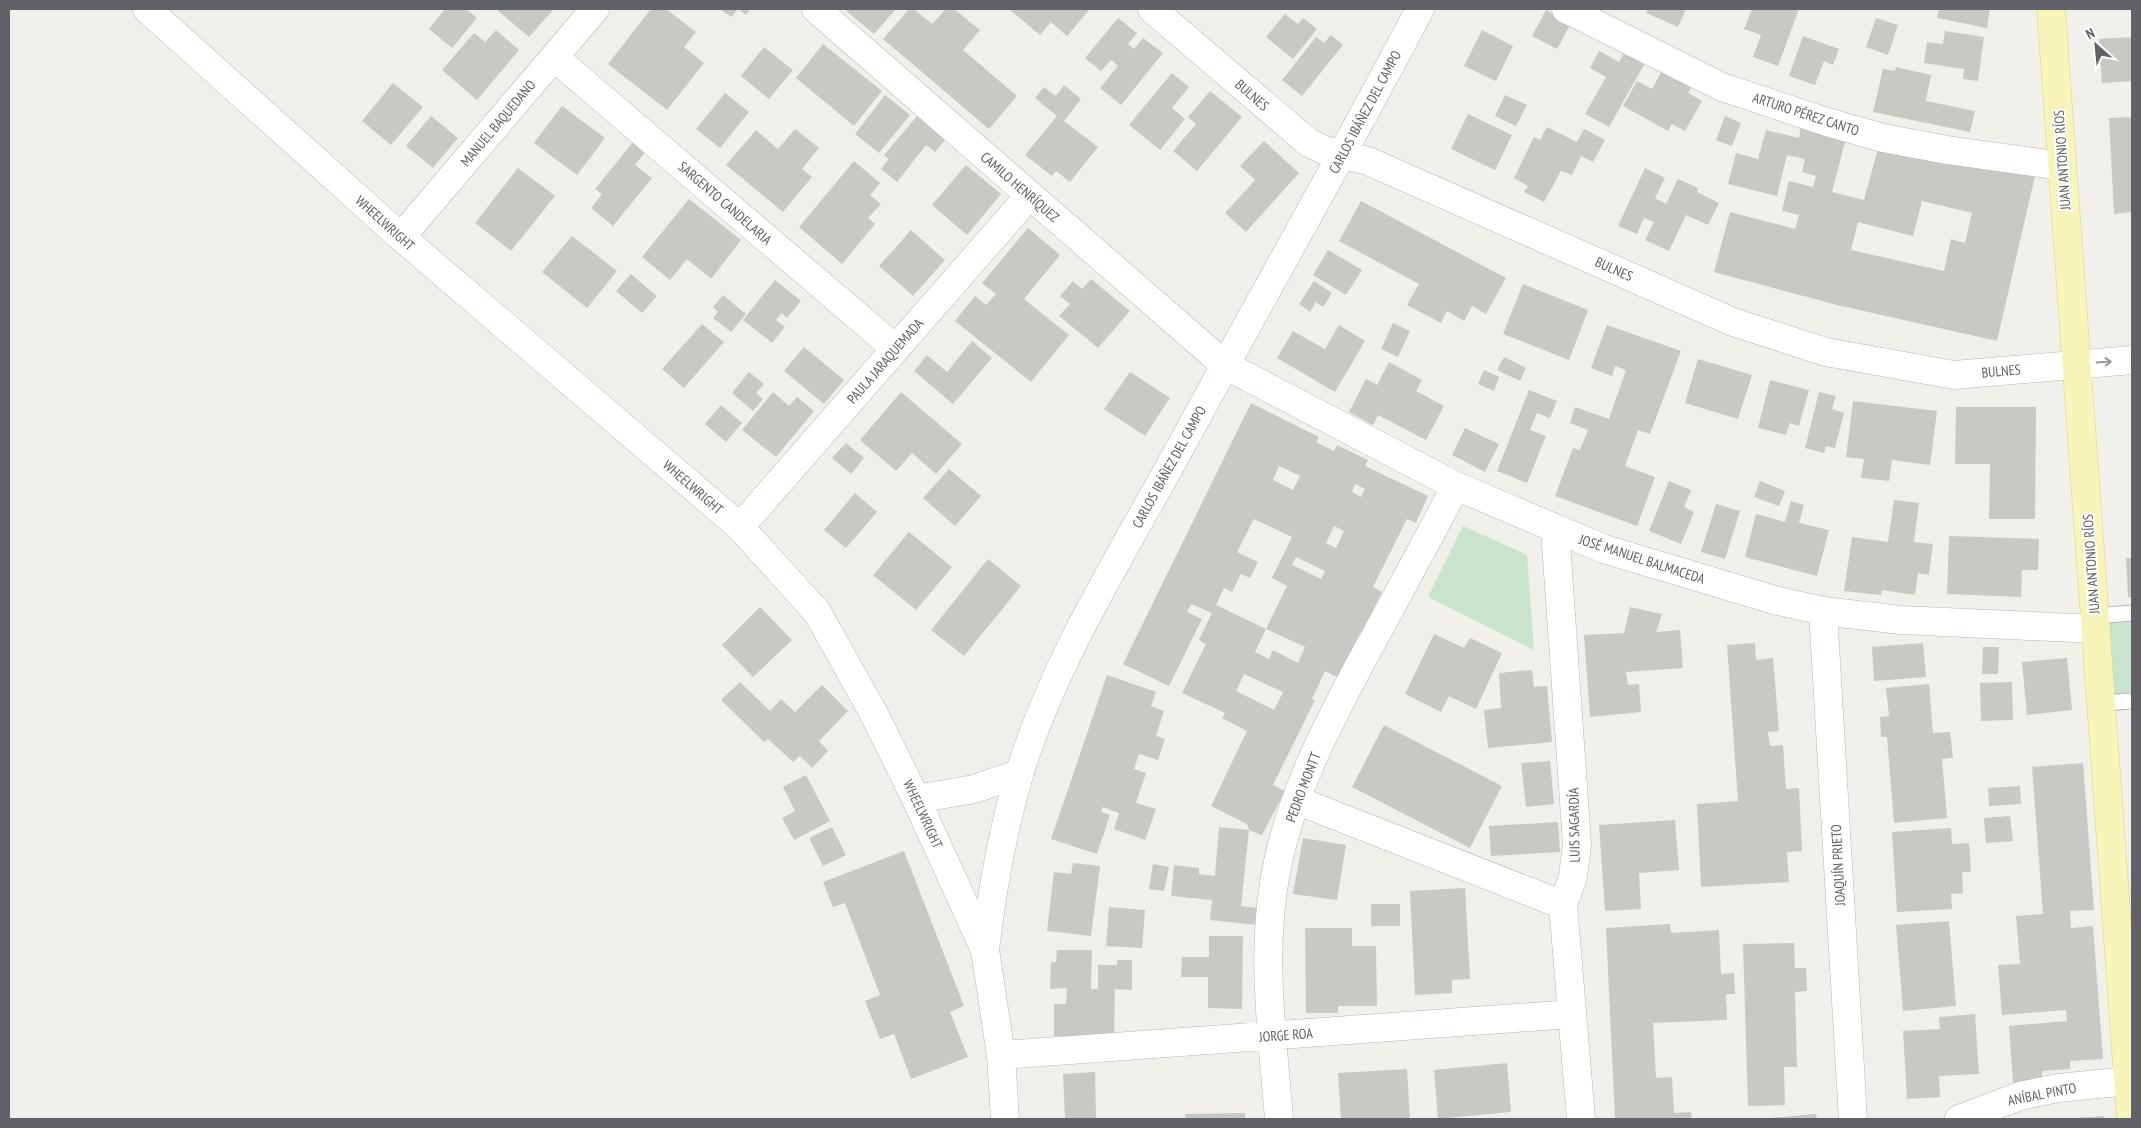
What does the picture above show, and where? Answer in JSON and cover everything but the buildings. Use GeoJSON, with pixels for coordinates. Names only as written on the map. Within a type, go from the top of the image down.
{"type":"FeatureCollection","features":[{"type":"Feature","properties":{"kind":"main road","name":"JUAN ANTONIO RÍOS"},"geometry":{"type":"LineString","coordinates":[[2051,9],[2101,703],[2124,902],[2130,1100]]}},
{"type":"Feature","properties":{"kind":"street","name":"WHEELWRIGHT"},"geometry":{"type":"LineString","coordinates":[[147,9],[401,237],[740,527],[817,612],[873,712],[916,799],[986,950],[1001,1055],[1005,1119]]}},
{"type":"Feature","properties":{"kind":"street","name":"MANUEL BAQUEDANO"},"geometry":{"type":"LineString","coordinates":[[401,237],[596,9]]}},
{"type":"Feature","properties":{"kind":"street","name":"CAMILO HENRÍQUEZ"},"geometry":{"type":"LineString","coordinates":[[816,9],[1225,365]]}},
{"type":"Feature","properties":{"kind":"street","name":"BULNES"},"geometry":{"type":"LineString","coordinates":[[1152,9],[1309,142],[1324,150],[1368,161],[1733,322],[1826,352],[1954,375],[2132,360]]}},
{"type":"Feature","properties":{"kind":"street","name":"CARLOS IBÁÑEZ DEL CAMPO"},"geometry":{"type":"LineString","coordinates":[[986,950],[995,876],[1020,773],[1051,692],[1092,610],[1225,365],[1344,154],[1420,9]]}},
{"type":"Feature","properties":{"kind":"street","name":"ARTURO PÉREZ CANTO"},"geometry":{"type":"LineString","coordinates":[[1566,9],[1722,86],[1827,122],[1883,138],[2062,166]]}},
{"type":"Feature","properties":{"kind":"street","name":"SARGENTO CANDELARIA"},"geometry":{"type":"LineString","coordinates":[[554,57],[896,350]]}},
{"type":"Feature","properties":{"kind":"street","name":"PAULA JARAQUEMADA"},"geometry":{"type":"LineString","coordinates":[[740,527],[1030,195]]}},
{"type":"Feature","properties":{"kind":"street","name":"JOSÉ MANUEL BALMACEDA"},"geometry":{"type":"LineString","coordinates":[[1225,365],[1456,486],[1604,549],[1710,582],[1778,601],[1823,611],[1901,620],[2095,622]]}},
{"type":"Feature","properties":{"kind":"street","name":"PEDRO MONTT"},"geometry":{"type":"LineString","coordinates":[[1279,1119],[1268,956],[1270,916],[1278,863],[1296,800],[1335,712],[1456,486]]}},
{"type":"Feature","properties":{"kind":"street","name":"LUIS SAGARDÍA"},"geometry":{"type":"LineString","coordinates":[[1555,529],[1577,844],[1573,877],[1563,905],[1581,1119]]}},
{"type":"Feature","properties":{"kind":"street","name":"JOAQUÍN PRIETO"},"geometry":{"type":"LineString","coordinates":[[1823,611],[1853,1119]]}},
{"type":"Feature","properties":{"kind":"street"},"geometry":{"type":"LineString","coordinates":[[916,799],[974,789],[1020,773]]}},
{"type":"Feature","properties":{"kind":"street"},"geometry":{"type":"LineString","coordinates":[[1296,800],[1563,905]]}},
{"type":"Feature","properties":{"kind":"street","name":"JORGE ROA"},"geometry":{"type":"LineString","coordinates":[[1001,1055],[1572,1014]]}},
{"type":"Feature","properties":{"kind":"street","name":"ANÍBAL PINTO"},"geometry":{"type":"LineString","coordinates":[[1959,1119],[2020,1096],[2058,1088],[2130,1100]]}},
{"type":"Feature","properties":{"kind":"lane"},"geometry":{"type":"LineString","coordinates":[[2095,622],[2132,613]]}},
{"type":"Feature","properties":{"kind":"lane"},"geometry":{"type":"LineString","coordinates":[[2101,703],[2132,701]]}},
{"type":"Feature","properties":{"kind":"green space"},"geometry":{"type":"Polygon","coordinates":[[[1463,526],[1527,555],[1534,650],[1428,597],[1463,526]]]}},
{"type":"Feature","properties":{"kind":"green space"},"geometry":{"type":"Polygon","coordinates":[[[2132,613],[2132,701],[2101,703],[2094,616],[2132,613]]]}}]}
